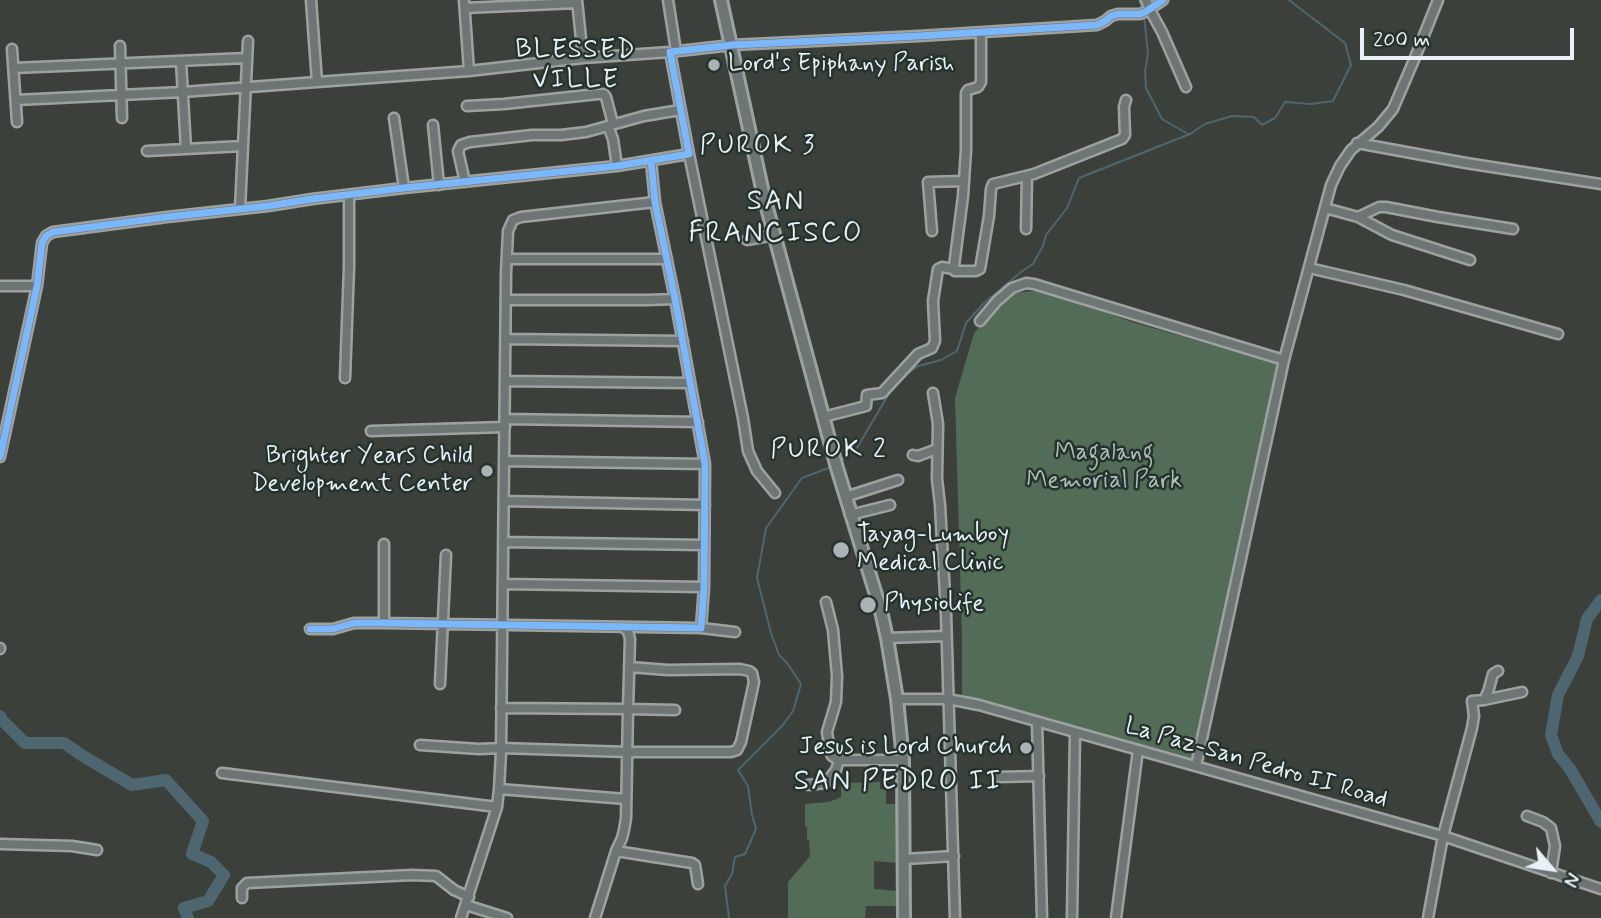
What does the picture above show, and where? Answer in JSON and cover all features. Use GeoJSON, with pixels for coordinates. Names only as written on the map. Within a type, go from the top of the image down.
{"type":"FeatureCollection","features":[{"type":"Feature","properties":{"kind":"main road"},"geometry":{"type":"LineString","coordinates":[[721,0],[763,193],[833,455],[887,638],[904,760],[904,918]]}},
{"type":"Feature","properties":{"kind":"street"},"geometry":{"type":"LineString","coordinates":[[311,0],[317,82]]}},
{"type":"Feature","properties":{"kind":"street"},"geometry":{"type":"LineString","coordinates":[[668,0],[680,110],[748,452],[757,471],[775,493]]}},
{"type":"Feature","properties":{"kind":"street"},"geometry":{"type":"LineString","coordinates":[[1146,0],[1186,87]]}},
{"type":"Feature","properties":{"kind":"street"},"geometry":{"type":"LineString","coordinates":[[16,100],[183,92],[469,71],[732,45],[1097,25],[1118,14],[1140,14],[1163,0]]}},
{"type":"Feature","properties":{"kind":"street"},"geometry":{"type":"LineString","coordinates":[[1196,766],[1284,360],[1335,174],[1357,144],[1378,127],[1393,109],[1437,0]]}},
{"type":"Feature","properties":{"kind":"street"},"geometry":{"type":"LineString","coordinates":[[469,71],[465,4],[577,2],[583,58]]}},
{"type":"Feature","properties":{"kind":"street"},"geometry":{"type":"LineString","coordinates":[[954,269],[963,196],[967,91],[977,88],[981,82],[981,33]]}},
{"type":"Feature","properties":{"kind":"street"},"geometry":{"type":"LineString","coordinates":[[240,209],[248,41]]}},
{"type":"Feature","properties":{"kind":"street"},"geometry":{"type":"LineString","coordinates":[[120,46],[122,118]]}},
{"type":"Feature","properties":{"kind":"street"},"geometry":{"type":"LineString","coordinates":[[12,48],[17,122]]}},
{"type":"Feature","properties":{"kind":"street"},"geometry":{"type":"LineString","coordinates":[[13,68],[247,58]]}},
{"type":"Feature","properties":{"kind":"street"},"geometry":{"type":"LineString","coordinates":[[181,61],[186,149]]}},
{"type":"Feature","properties":{"kind":"street"},"geometry":{"type":"LineString","coordinates":[[467,106],[604,94],[617,166]]}},
{"type":"Feature","properties":{"kind":"street"},"geometry":{"type":"LineString","coordinates":[[823,417],[866,406],[867,395],[882,393],[918,354],[932,348],[935,341],[933,301],[938,269],[979,269],[992,186],[1027,176],[1122,139],[1125,135],[1126,100]]}},
{"type":"Feature","properties":{"kind":"street"},"geometry":{"type":"LineString","coordinates":[[465,182],[459,155],[461,145],[532,135],[586,132],[680,110]]}},
{"type":"Feature","properties":{"kind":"street"},"geometry":{"type":"LineString","coordinates":[[394,118],[404,188]]}},
{"type":"Feature","properties":{"kind":"street"},"geometry":{"type":"LineString","coordinates":[[433,125],[439,185]]}},
{"type":"Feature","properties":{"kind":"street"},"geometry":{"type":"LineString","coordinates":[[1357,144],[1601,184]]}},
{"type":"Feature","properties":{"kind":"street"},"geometry":{"type":"LineString","coordinates":[[147,151],[243,146]]}},
{"type":"Feature","properties":{"kind":"street"},"geometry":{"type":"LineString","coordinates":[[0,457],[4,420],[37,286],[42,243],[46,236],[53,232],[404,188],[617,166],[689,154]]}},
{"type":"Feature","properties":{"kind":"street"},"geometry":{"type":"LineString","coordinates":[[651,161],[655,202],[705,464],[701,628]]}},
{"type":"Feature","properties":{"kind":"street"},"geometry":{"type":"LineString","coordinates":[[1026,229],[1027,176]]}},
{"type":"Feature","properties":{"kind":"street"},"geometry":{"type":"LineString","coordinates":[[932,231],[928,182],[963,181]]}},
{"type":"Feature","properties":{"kind":"street"},"geometry":{"type":"LineString","coordinates":[[345,378],[349,195]]}},
{"type":"Feature","properties":{"kind":"street"},"geometry":{"type":"LineString","coordinates":[[461,918],[497,807],[499,789],[508,231],[513,220],[521,217],[655,202]]}},
{"type":"Feature","properties":{"kind":"street"},"geometry":{"type":"LineString","coordinates":[[1358,217],[1376,208],[1387,207],[1513,229]]}},
{"type":"Feature","properties":{"kind":"street"},"geometry":{"type":"LineString","coordinates":[[1325,208],[1358,217],[1392,235],[1470,260]]}},
{"type":"Feature","properties":{"kind":"street"},"geometry":{"type":"LineString","coordinates":[[747,240],[774,235]]}},
{"type":"Feature","properties":{"kind":"street"},"geometry":{"type":"LineString","coordinates":[[507,260],[667,259]]}},
{"type":"Feature","properties":{"kind":"street"},"geometry":{"type":"LineString","coordinates":[[1309,268],[1404,290],[1558,334]]}},
{"type":"Feature","properties":{"kind":"street"},"geometry":{"type":"LineString","coordinates":[[980,321],[1012,288],[1026,283],[1034,284],[1284,360]]}},
{"type":"Feature","properties":{"kind":"street"},"geometry":{"type":"LineString","coordinates":[[0,286],[37,286]]}},
{"type":"Feature","properties":{"kind":"street"},"geometry":{"type":"LineString","coordinates":[[507,300],[675,299]]}},
{"type":"Feature","properties":{"kind":"street"},"geometry":{"type":"LineString","coordinates":[[507,339],[683,341]]}},
{"type":"Feature","properties":{"kind":"street"},"geometry":{"type":"LineString","coordinates":[[505,380],[690,383]]}},
{"type":"Feature","properties":{"kind":"street"},"geometry":{"type":"LineString","coordinates":[[933,393],[937,424],[937,479],[946,636],[955,918]]}},
{"type":"Feature","properties":{"kind":"street"},"geometry":{"type":"LineString","coordinates":[[371,431],[505,423],[698,422]]}},
{"type":"Feature","properties":{"kind":"street"},"geometry":{"type":"LineString","coordinates":[[913,455],[918,456],[937,449]]}},
{"type":"Feature","properties":{"kind":"street"},"geometry":{"type":"LineString","coordinates":[[505,461],[705,464]]}},
{"type":"Feature","properties":{"kind":"street"},"geometry":{"type":"LineString","coordinates":[[845,497],[898,480]]}},
{"type":"Feature","properties":{"kind":"street"},"geometry":{"type":"LineString","coordinates":[[505,501],[705,505]]}},
{"type":"Feature","properties":{"kind":"street"},"geometry":{"type":"LineString","coordinates":[[850,515],[890,505]]}},
{"type":"Feature","properties":{"kind":"street"},"geometry":{"type":"LineString","coordinates":[[503,542],[704,545]]}},
{"type":"Feature","properties":{"kind":"street"},"geometry":{"type":"LineString","coordinates":[[384,544],[384,623]]}},
{"type":"Feature","properties":{"kind":"street"},"geometry":{"type":"LineString","coordinates":[[440,684],[446,555]]}},
{"type":"Feature","properties":{"kind":"street"},"geometry":{"type":"LineString","coordinates":[[503,584],[704,587]]}},
{"type":"Feature","properties":{"kind":"street"},"geometry":{"type":"LineString","coordinates":[[826,602],[833,630],[837,676],[836,702],[829,723],[828,739],[832,756],[839,760],[904,760]]}},
{"type":"Feature","properties":{"kind":"street"},"geometry":{"type":"LineString","coordinates":[[310,629],[332,629],[354,623],[384,623],[701,628],[735,632]]}},
{"type":"Feature","properties":{"kind":"street"},"geometry":{"type":"LineString","coordinates":[[595,918],[624,830],[630,639],[624,628]]}},
{"type":"Feature","properties":{"kind":"street"},"geometry":{"type":"LineString","coordinates":[[887,638],[946,636]]}},
{"type":"Feature","properties":{"kind":"street"},"geometry":{"type":"LineString","coordinates":[[420,745],[479,749],[735,752],[741,742],[754,682],[752,673],[740,669],[667,670],[629,667]]}},
{"type":"Feature","properties":{"kind":"street"},"geometry":{"type":"LineString","coordinates":[[1484,700],[1493,674],[1498,671]]}},
{"type":"Feature","properties":{"kind":"street"},"geometry":{"type":"LineString","coordinates":[[1428,918],[1443,836],[1472,728],[1472,701],[1522,692]]}},
{"type":"Feature","properties":{"kind":"street","name":"La Paz-San Pedro II Road"},"geometry":{"type":"LineString","coordinates":[[897,699],[948,699],[979,705],[1443,836],[1601,889]]}},
{"type":"Feature","properties":{"kind":"street"},"geometry":{"type":"LineString","coordinates":[[501,708],[676,710]]}},
{"type":"Feature","properties":{"kind":"street"},"geometry":{"type":"LineString","coordinates":[[1037,722],[1042,918]]}},
{"type":"Feature","properties":{"kind":"street"},"geometry":{"type":"LineString","coordinates":[[1072,918],[1075,733]]}},
{"type":"Feature","properties":{"kind":"street"},"geometry":{"type":"LineString","coordinates":[[1116,918],[1138,750]]}},
{"type":"Feature","properties":{"kind":"street"},"geometry":{"type":"LineString","coordinates":[[808,785],[826,783],[836,770],[839,760]]}},
{"type":"Feature","properties":{"kind":"street"},"geometry":{"type":"LineString","coordinates":[[222,773],[497,807]]}},
{"type":"Feature","properties":{"kind":"street"},"geometry":{"type":"LineString","coordinates":[[999,777],[1039,776]]}},
{"type":"Feature","properties":{"kind":"street"},"geometry":{"type":"LineString","coordinates":[[499,789],[626,799]]}},
{"type":"Feature","properties":{"kind":"street"},"geometry":{"type":"LineString","coordinates":[[1527,816],[1542,821],[1551,828],[1555,846],[1551,873]]}},
{"type":"Feature","properties":{"kind":"street"},"geometry":{"type":"LineString","coordinates":[[0,844],[72,846],[97,850]]}},
{"type":"Feature","properties":{"kind":"street"},"geometry":{"type":"LineString","coordinates":[[616,850],[692,863],[695,865],[698,884]]}},
{"type":"Feature","properties":{"kind":"street"},"geometry":{"type":"LineString","coordinates":[[905,859],[954,856]]}},
{"type":"Feature","properties":{"kind":"street"},"geometry":{"type":"LineString","coordinates":[[242,898],[242,888],[247,883],[412,874],[436,876],[467,901],[507,918]]}},
{"type":"Feature","properties":{"kind":"green space","name":"Magalang Memorial Park"},"geometry":{"type":"Polygon","coordinates":[[[1044,290],[1132,322],[1278,364],[1194,760],[962,695],[955,398],[974,333],[1012,293],[1044,290]]]}},
{"type":"Feature","properties":{"kind":"green space"},"geometry":{"type":"Polygon","coordinates":[[[880,782],[880,789],[886,789],[886,804],[898,804],[899,863],[874,861],[874,889],[898,891],[898,906],[866,906],[865,918],[788,918],[788,882],[810,856],[805,826],[805,804],[829,802],[841,797],[841,783],[880,782]]]}},
{"type":"Feature","properties":{"kind":"waterway"},"geometry":{"type":"LineString","coordinates":[[1139,0],[1142,9]]}},
{"type":"Feature","properties":{"kind":"waterway"},"geometry":{"type":"LineString","coordinates":[[900,379],[918,366],[941,360],[957,351],[966,323],[984,303],[1033,264],[1046,235],[1067,208],[1079,178],[1190,134],[1205,124],[1232,116],[1254,117],[1262,125],[1275,118],[1285,102],[1311,104],[1333,101],[1351,65],[1345,43],[1289,0]]}},
{"type":"Feature","properties":{"kind":"waterway"},"geometry":{"type":"LineString","coordinates":[[1144,15],[1148,54],[1146,88],[1162,119],[1188,134]]}},
{"type":"Feature","properties":{"kind":"waterway"},"geometry":{"type":"LineString","coordinates":[[838,462],[857,448],[894,385]]}},
{"type":"Feature","properties":{"kind":"waterway"},"geometry":{"type":"LineString","coordinates":[[729,918],[725,886],[732,874],[735,857],[745,854],[756,829],[748,786],[738,770],[782,726],[793,711],[801,684],[779,655],[757,578],[766,528],[802,478],[831,467]]}},
{"type":"Feature","properties":{"kind":"waterway"},"geometry":{"type":"LineString","coordinates":[[1601,600],[1587,619],[1578,656],[1558,695],[1551,735],[1558,754],[1570,769],[1601,822]]}},
{"type":"Feature","properties":{"kind":"waterway"},"geometry":{"type":"LineString","coordinates":[[0,716],[25,743],[64,743],[132,785],[166,780],[203,821],[192,854],[211,862],[224,875],[208,901],[184,908],[188,918]]}},
{"type":"Feature","properties":{"kind":"cycle path"},"geometry":{"type":"LineString","coordinates":[[0,457],[37,286],[42,243],[46,236],[53,232],[404,188],[617,166],[689,154],[670,52],[732,45],[1097,25],[1118,14],[1140,14],[1163,0]]}},
{"type":"Feature","properties":{"kind":"cycle path"},"geometry":{"type":"LineString","coordinates":[[310,629],[333,629],[354,623],[701,628],[705,464],[655,202],[651,161]]}},
{"type":"Feature","properties":{"kind":"place","name":"Lord's Epiphany Parish"},"geometry":{"type":"Point","coordinates":[714,65]}},
{"type":"Feature","properties":{"kind":"place","name":"Brighter Years Child Development Center"},"geometry":{"type":"Point","coordinates":[487,471]}},
{"type":"Feature","properties":{"kind":"place","name":"Tayag-Lumboy Medical Clinic"},"geometry":{"type":"Point","coordinates":[841,550]}},
{"type":"Feature","properties":{"kind":"place","name":"Physiolife"},"geometry":{"type":"Point","coordinates":[868,605]}},
{"type":"Feature","properties":{"kind":"place","name":"Jesus is Lord Church"},"geometry":{"type":"Point","coordinates":[1026,748]}},
{"type":"Feature","properties":{"kind":"district","name":"BLESSED VILLE"},"geometry":{"type":"Point","coordinates":[576,67]}},
{"type":"Feature","properties":{"kind":"district","name":"PUROK 3"},"geometry":{"type":"Point","coordinates":[758,148]}},
{"type":"Feature","properties":{"kind":"district","name":"SAN FRANCISCO"},"geometry":{"type":"Point","coordinates":[776,219]}},
{"type":"Feature","properties":{"kind":"district","name":"PUROK 2"},"geometry":{"type":"Point","coordinates":[829,452]}},
{"type":"Feature","properties":{"kind":"district","name":"SAN PEDRO II"},"geometry":{"type":"Point","coordinates":[898,783]}}]}
